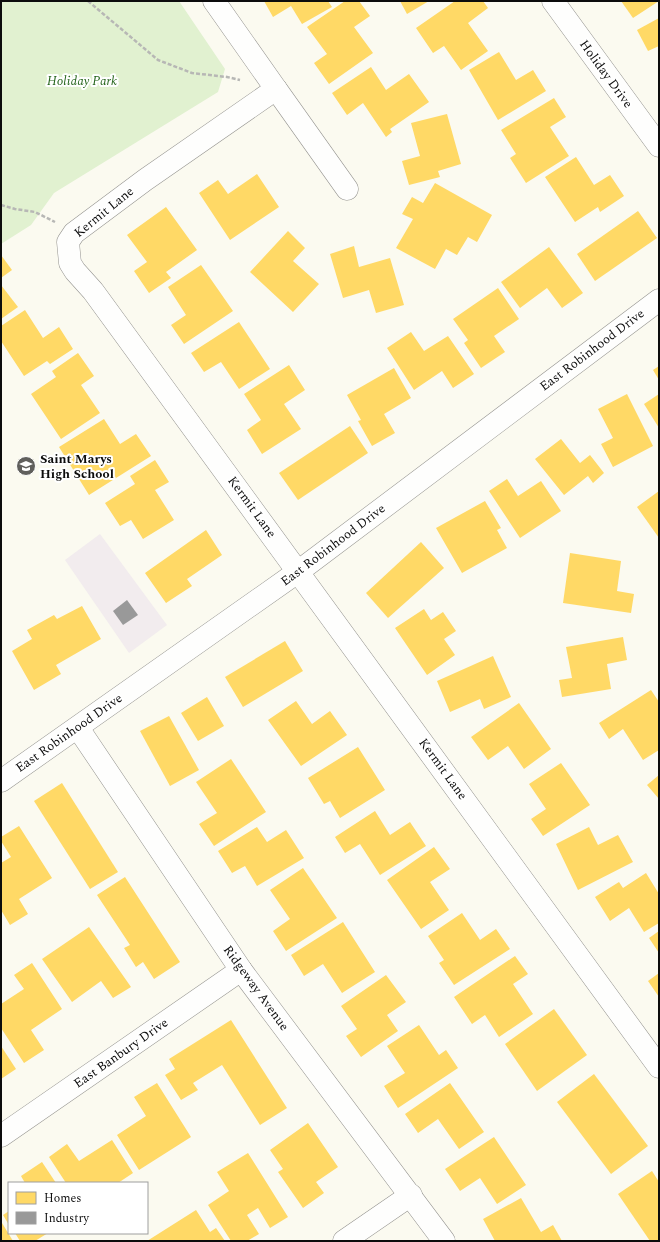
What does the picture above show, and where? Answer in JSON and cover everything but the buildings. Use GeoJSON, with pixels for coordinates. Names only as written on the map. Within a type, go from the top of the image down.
{"type":"FeatureCollection","features":[{"type":"Feature","properties":{"kind":"street"},"geometry":{"type":"LineString","coordinates":[[214,1],[347,189]]}},
{"type":"Feature","properties":{"kind":"street","name":"Holiday Drive"},"geometry":{"type":"LineString","coordinates":[[553,1],[659,146]]}},
{"type":"Feature","properties":{"kind":"street","name":"Kermit Lane"},"geometry":{"type":"LineString","coordinates":[[276,89],[145,180],[74,233],[68,242],[70,263],[75,271],[94,291],[659,1067]]}},
{"type":"Feature","properties":{"kind":"street","name":"East Robinhood Drive"},"geometry":{"type":"LineString","coordinates":[[1,781],[299,571],[659,300]]}},
{"type":"Feature","properties":{"kind":"street","name":"Ridgeway Avenue"},"geometry":{"type":"LineString","coordinates":[[78,728],[241,970],[444,1241]]}},
{"type":"Feature","properties":{"kind":"street","name":"East Banbury Drive"},"geometry":{"type":"LineString","coordinates":[[1,1136],[241,970]]}},
{"type":"Feature","properties":{"kind":"street"},"geometry":{"type":"LineString","coordinates":[[344,1241],[411,1195]]}},
{"type":"Feature","properties":{"kind":"path"},"geometry":{"type":"LineString","coordinates":[[88,1],[158,60],[192,73],[241,80]]}},
{"type":"Feature","properties":{"kind":"path"},"geometry":{"type":"LineString","coordinates":[[1,205],[35,212],[74,233]]}},
{"type":"Feature","properties":{"kind":"shaded area"},"geometry":{"type":"Polygon","coordinates":[[[100,534],[167,625],[129,653],[65,560],[100,534]]]}},
{"type":"Feature","properties":{"kind":"green space","name":"Holiday Park"},"geometry":{"type":"Polygon","coordinates":[[[1,1],[179,1],[225,69],[218,92],[54,193],[31,225],[1,244],[1,1]]]}},
{"type":"Feature","properties":{"kind":"place","name":"Saint Marys High School"},"geometry":{"type":"Point","coordinates":[26,466]}}]}
